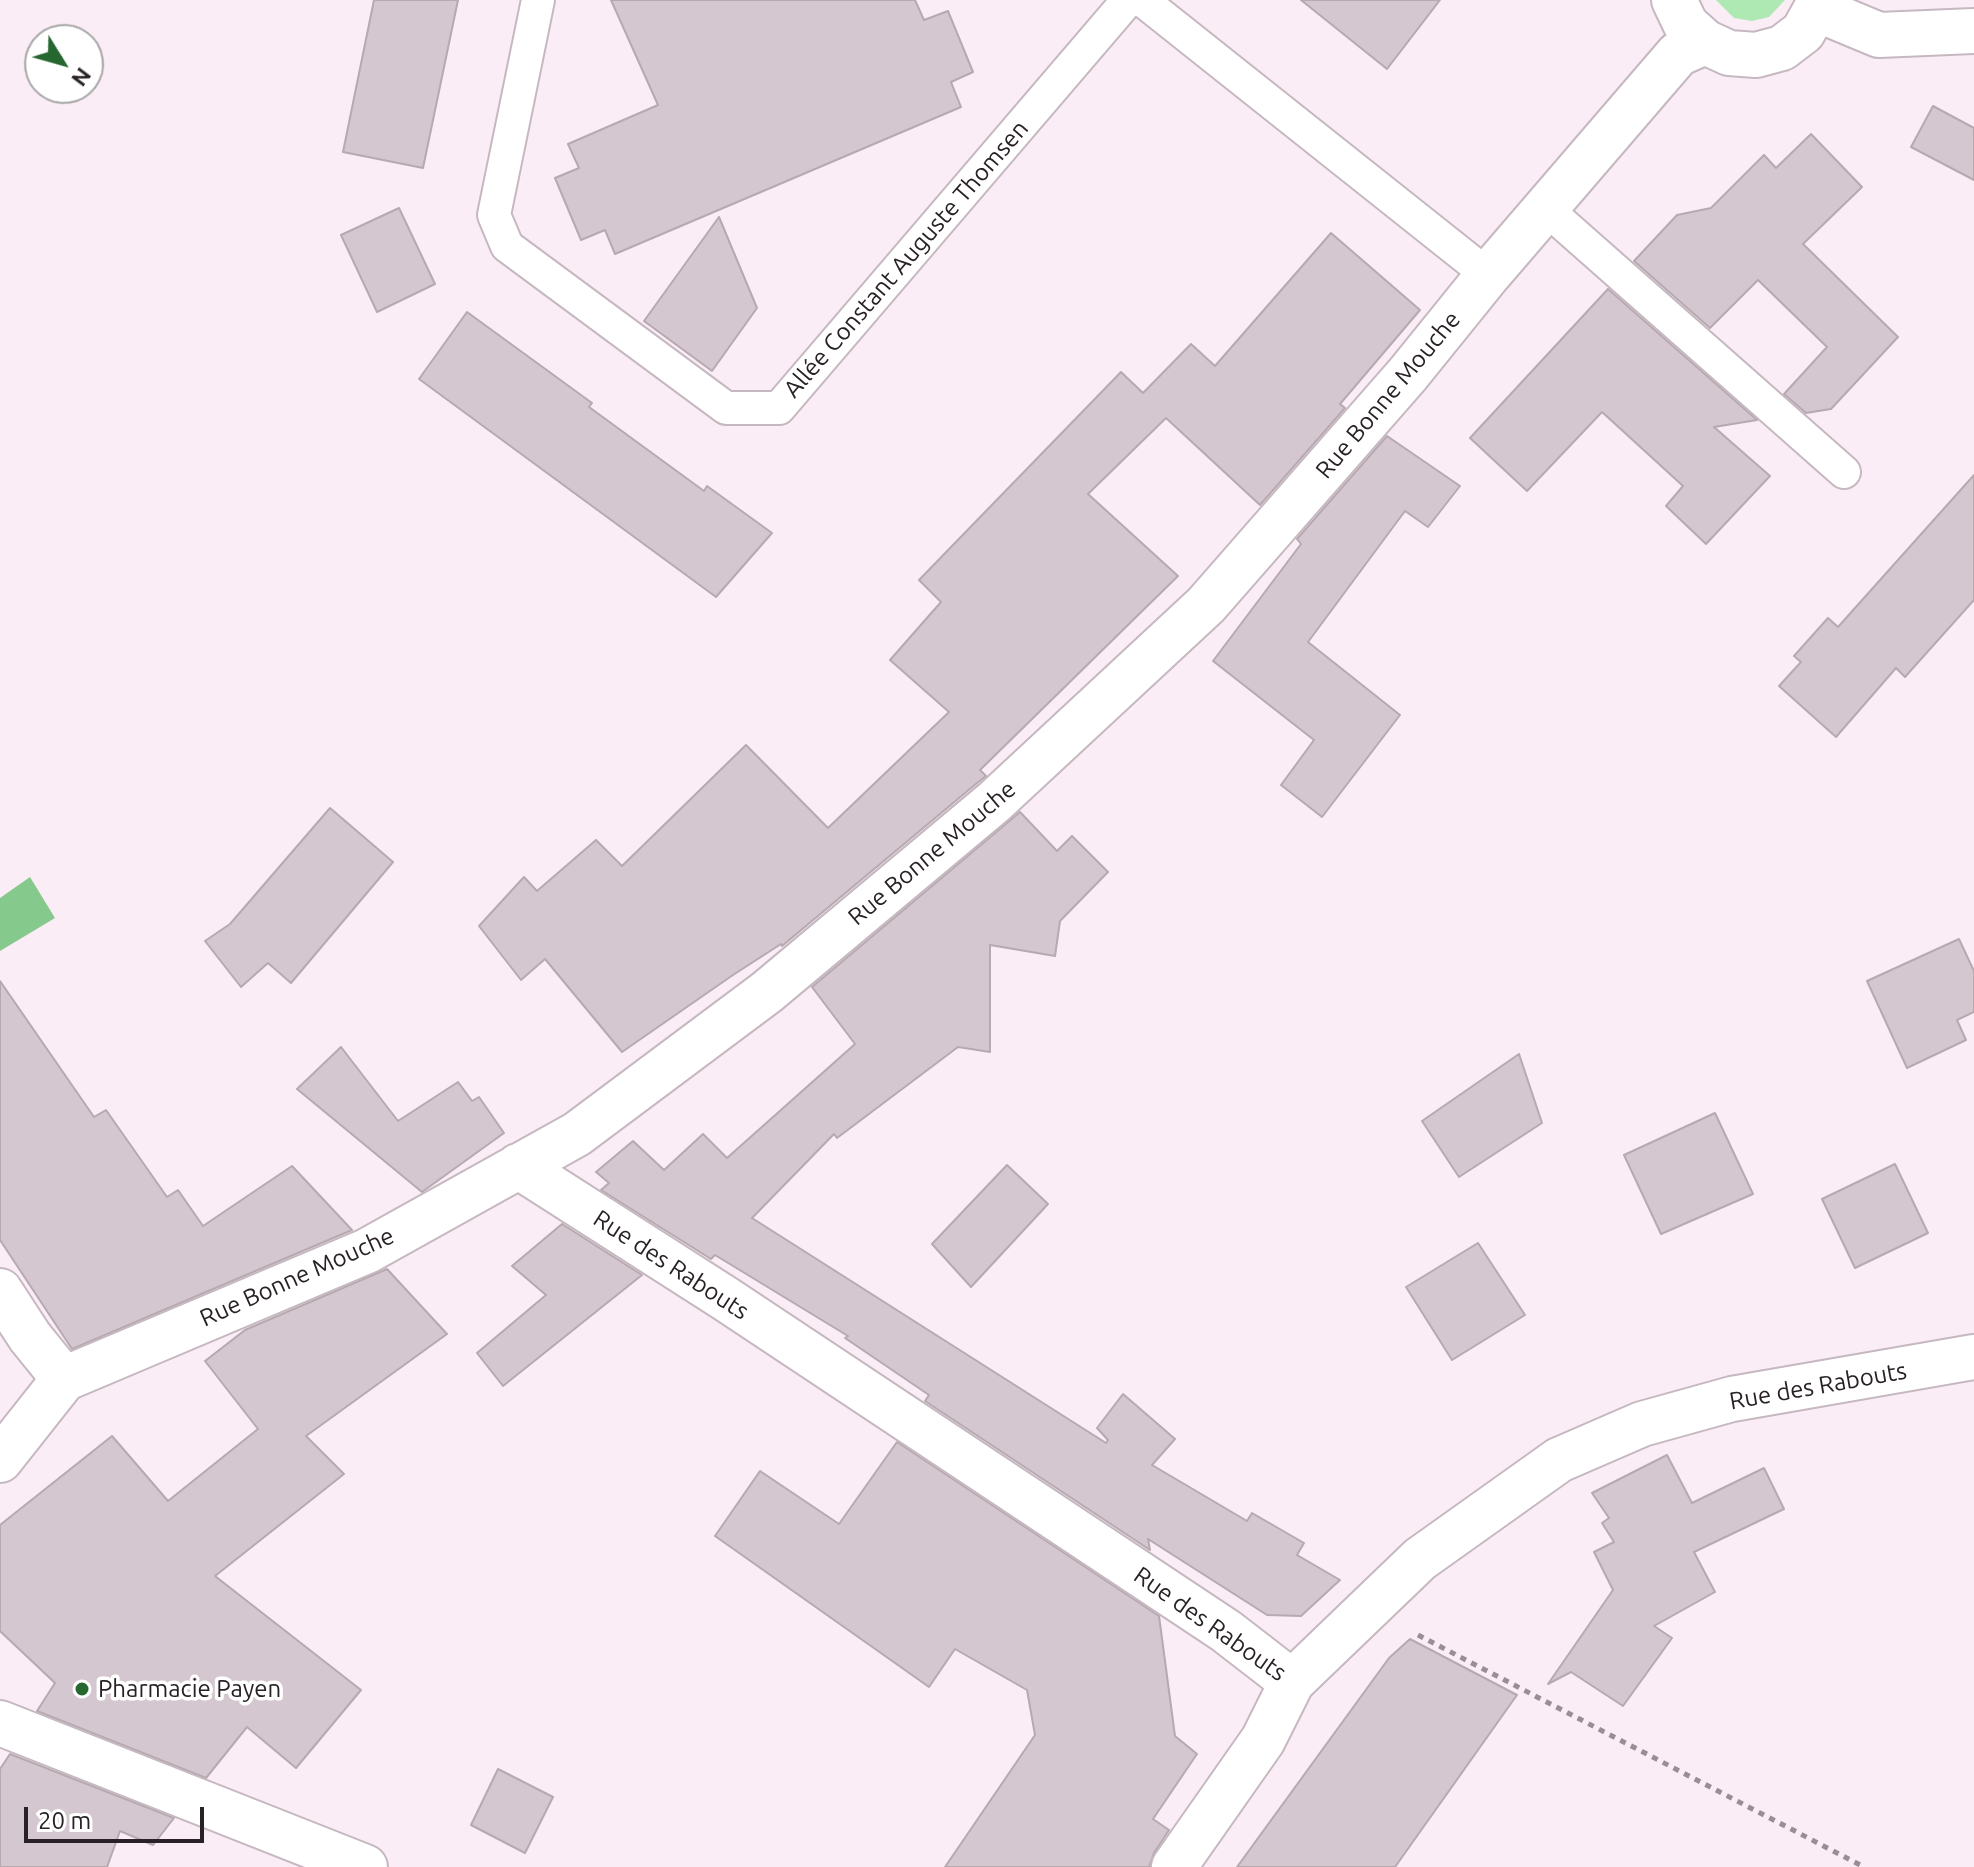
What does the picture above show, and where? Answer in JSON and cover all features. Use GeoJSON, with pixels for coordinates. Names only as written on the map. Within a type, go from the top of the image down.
{"type":"FeatureCollection","features":[{"type":"Feature","properties":{"kind":"street"},"geometry":{"type":"LineString","coordinates":[[1674,0],[1686,25],[1705,42],[1729,53],[1756,55],[1782,48],[1803,32],[1820,5],[1879,35],[1974,31]]}},
{"type":"Feature","properties":{"kind":"street","name":"Rue Bonne Mouche"},"geometry":{"type":"LineString","coordinates":[[0,1460],[64,1379],[367,1251],[577,1134],[767,992],[994,802],[1206,605],[1408,374],[1488,275],[1678,54],[1705,42]]}},
{"type":"Feature","properties":{"kind":"street","name":"Rue des Rabouts"},"geometry":{"type":"LineString","coordinates":[[518,1166],[726,1299],[1213,1622],[1292,1682],[1420,1559],[1559,1460],[1642,1424],[1732,1399],[1974,1357]]}},
{"type":"Feature","properties":{"kind":"street"},"geometry":{"type":"LineString","coordinates":[[0,1291],[15,1344],[64,1379]]}},
{"type":"Feature","properties":{"kind":"street"},"geometry":{"type":"LineString","coordinates":[[1174,1867],[1263,1740],[1292,1682]]}},
{"type":"Feature","properties":{"kind":"street"},"geometry":{"type":"LineString","coordinates":[[0,1723],[365,1867]]}},
{"type":"Feature","properties":{"kind":"lane","name":"Allée Constant Auguste Thomsen"},"geometry":{"type":"LineString","coordinates":[[538,0],[494,215],[507,246],[726,408],[779,408],[1128,0]]}},
{"type":"Feature","properties":{"kind":"lane"},"geometry":{"type":"LineString","coordinates":[[1142,0],[1488,275]]}},
{"type":"Feature","properties":{"kind":"lane"},"geometry":{"type":"LineString","coordinates":[[1545,208],[1844,472]]}},
{"type":"Feature","properties":{"kind":"path"},"geometry":{"type":"LineString","coordinates":[[1368,1610],[1864,1867]]}},
{"type":"Feature","properties":{"kind":"shaded area"},"geometry":{"type":"Polygon","coordinates":[[[1716,0],[1785,0],[1769,17],[1752,21],[1734,18],[1716,0]]]}},
{"type":"Feature","properties":{"kind":"shaded area"},"geometry":{"type":"Polygon","coordinates":[[[30,877],[55,918],[0,951],[0,898],[30,877]]]}},
{"type":"Feature","properties":{"kind":"building"},"geometry":{"type":"Polygon","coordinates":[[[374,0],[458,0],[423,168],[343,152],[374,0]]]}},
{"type":"Feature","properties":{"kind":"building"},"geometry":{"type":"Polygon","coordinates":[[[611,0],[915,0],[924,20],[948,11],[973,72],[951,82],[961,107],[615,254],[605,230],[581,240],[555,178],[579,168],[568,144],[658,105],[611,0]]]}},
{"type":"Feature","properties":{"kind":"building"},"geometry":{"type":"Polygon","coordinates":[[[1301,0],[1440,0],[1387,69],[1301,0]]]}},
{"type":"Feature","properties":{"kind":"building"},"geometry":{"type":"Polygon","coordinates":[[[1933,106],[1974,128],[1974,180],[1911,147],[1933,106]]]}},
{"type":"Feature","properties":{"kind":"building"},"geometry":{"type":"Polygon","coordinates":[[[1811,134],[1862,187],[1803,244],[1898,337],[1831,409],[1806,413],[1784,394],[1827,347],[1758,280],[1710,328],[1634,261],[1677,215],[1711,208],[1764,155],[1776,168],[1811,134]]]}},
{"type":"Feature","properties":{"kind":"building"},"geometry":{"type":"Polygon","coordinates":[[[399,208],[435,284],[377,312],[341,235],[399,208]]]}},
{"type":"Feature","properties":{"kind":"building"},"geometry":{"type":"Polygon","coordinates":[[[719,217],[757,308],[712,371],[644,321],[719,217]]]}},
{"type":"Feature","properties":{"kind":"building"},"geometry":{"type":"Polygon","coordinates":[[[1331,233],[1420,310],[1340,404],[1345,408],[1260,505],[1166,418],[1088,494],[1178,576],[980,770],[986,776],[782,946],[733,975],[622,1052],[545,959],[521,980],[479,926],[524,877],[537,891],[596,840],[622,866],[746,745],[828,828],[949,712],[890,660],[941,602],[919,580],[1121,372],[1143,393],[1191,344],[1215,366],[1331,233]]]}},
{"type":"Feature","properties":{"kind":"building"},"geometry":{"type":"Polygon","coordinates":[[[1608,289],[1757,420],[1714,427],[1770,476],[1706,544],[1666,506],[1683,486],[1602,412],[1527,491],[1470,438],[1608,289]]]}},
{"type":"Feature","properties":{"kind":"building"},"geometry":{"type":"Polygon","coordinates":[[[467,312],[592,403],[589,407],[704,491],[707,486],[772,533],[716,597],[419,379],[467,312]]]}},
{"type":"Feature","properties":{"kind":"building"},"geometry":{"type":"Polygon","coordinates":[[[1387,436],[1460,486],[1428,527],[1405,511],[1308,642],[1400,715],[1322,817],[1281,785],[1314,740],[1213,661],[1301,544],[1297,539],[1387,436]]]}},
{"type":"Feature","properties":{"kind":"building"},"geometry":{"type":"Polygon","coordinates":[[[1974,475],[1974,600],[1905,677],[1896,668],[1836,737],[1779,686],[1801,662],[1794,656],[1828,618],[1838,627],[1974,475]]]}},
{"type":"Feature","properties":{"kind":"building"},"geometry":{"type":"Polygon","coordinates":[[[330,808],[393,862],[291,983],[268,963],[241,987],[205,941],[230,924],[330,808]]]}},
{"type":"Feature","properties":{"kind":"building"},"geometry":{"type":"Polygon","coordinates":[[[1020,812],[1057,851],[1072,836],[1108,872],[1060,921],[1055,956],[990,945],[990,1052],[958,1047],[837,1138],[834,1134],[752,1218],[1106,1443],[1108,1440],[1097,1428],[1123,1394],[1175,1439],[1152,1465],[1247,1521],[1252,1513],[1304,1543],[1297,1555],[1340,1580],[1301,1616],[1267,1615],[1148,1539],[1150,1550],[925,1401],[929,1395],[845,1338],[848,1336],[715,1255],[711,1259],[601,1190],[609,1183],[596,1172],[633,1141],[664,1170],[703,1134],[727,1158],[855,1044],[812,987],[1020,812]]]}},
{"type":"Feature","properties":{"kind":"building"},"geometry":{"type":"Polygon","coordinates":[[[1959,939],[1974,971],[1974,1012],[1957,1020],[1966,1040],[1907,1068],[1867,981],[1959,939]]]}},
{"type":"Feature","properties":{"kind":"building"},"geometry":{"type":"Polygon","coordinates":[[[0,981],[94,1117],[106,1110],[167,1197],[178,1190],[203,1226],[292,1166],[352,1230],[72,1349],[0,1240],[0,981]]]}},
{"type":"Feature","properties":{"kind":"building"},"geometry":{"type":"Polygon","coordinates":[[[341,1047],[398,1121],[458,1082],[472,1101],[479,1097],[504,1133],[422,1192],[297,1089],[341,1047]]]}},
{"type":"Feature","properties":{"kind":"building"},"geometry":{"type":"Polygon","coordinates":[[[1519,1054],[1542,1123],[1459,1177],[1422,1121],[1519,1054]]]}},
{"type":"Feature","properties":{"kind":"building"},"geometry":{"type":"Polygon","coordinates":[[[1715,1113],[1753,1194],[1661,1234],[1624,1155],[1715,1113]]]}},
{"type":"Feature","properties":{"kind":"building"},"geometry":{"type":"Polygon","coordinates":[[[1895,1164],[1928,1233],[1855,1268],[1822,1199],[1895,1164]]]}},
{"type":"Feature","properties":{"kind":"building"},"geometry":{"type":"Polygon","coordinates":[[[1007,1165],[1048,1204],[971,1287],[932,1244],[1007,1165]]]}},
{"type":"Feature","properties":{"kind":"building"},"geometry":{"type":"Polygon","coordinates":[[[562,1224],[642,1275],[503,1386],[477,1353],[546,1295],[512,1266],[562,1224]]]}},
{"type":"Feature","properties":{"kind":"building"},"geometry":{"type":"Polygon","coordinates":[[[1478,1243],[1525,1315],[1452,1360],[1406,1287],[1478,1243]]]}},
{"type":"Feature","properties":{"kind":"building"},"geometry":{"type":"Polygon","coordinates":[[[387,1269],[447,1334],[306,1436],[344,1474],[215,1576],[361,1690],[296,1768],[247,1727],[206,1778],[37,1711],[55,1683],[0,1631],[0,1525],[112,1436],[168,1501],[258,1429],[205,1361],[245,1330],[387,1269]]]}},
{"type":"Feature","properties":{"kind":"building"},"geometry":{"type":"Polygon","coordinates":[[[897,1442],[1159,1616],[1175,1736],[1197,1754],[1153,1819],[1169,1830],[1149,1867],[945,1867],[1035,1735],[1027,1690],[955,1649],[929,1687],[715,1536],[760,1471],[839,1524],[897,1442]]]}},
{"type":"Feature","properties":{"kind":"building"},"geometry":{"type":"Polygon","coordinates":[[[1667,1455],[1692,1503],[1764,1468],[1784,1509],[1694,1552],[1715,1592],[1654,1626],[1672,1638],[1623,1706],[1571,1672],[1548,1684],[1613,1590],[1594,1552],[1614,1542],[1602,1523],[1609,1518],[1592,1493],[1667,1455]]]}},
{"type":"Feature","properties":{"kind":"building"},"geometry":{"type":"Polygon","coordinates":[[[1410,1639],[1517,1695],[1395,1867],[1237,1867],[1389,1658],[1410,1639]]]}},
{"type":"Feature","properties":{"kind":"building"},"geometry":{"type":"Polygon","coordinates":[[[10,1754],[174,1818],[153,1845],[120,1831],[107,1867],[0,1867],[0,1769],[10,1754]]]}},
{"type":"Feature","properties":{"kind":"building"},"geometry":{"type":"Polygon","coordinates":[[[498,1769],[553,1797],[525,1853],[471,1825],[498,1769]]]}},
{"type":"Feature","properties":{"kind":"place","name":"Pharmacie Payen"},"geometry":{"type":"Point","coordinates":[82,1689]}}]}
